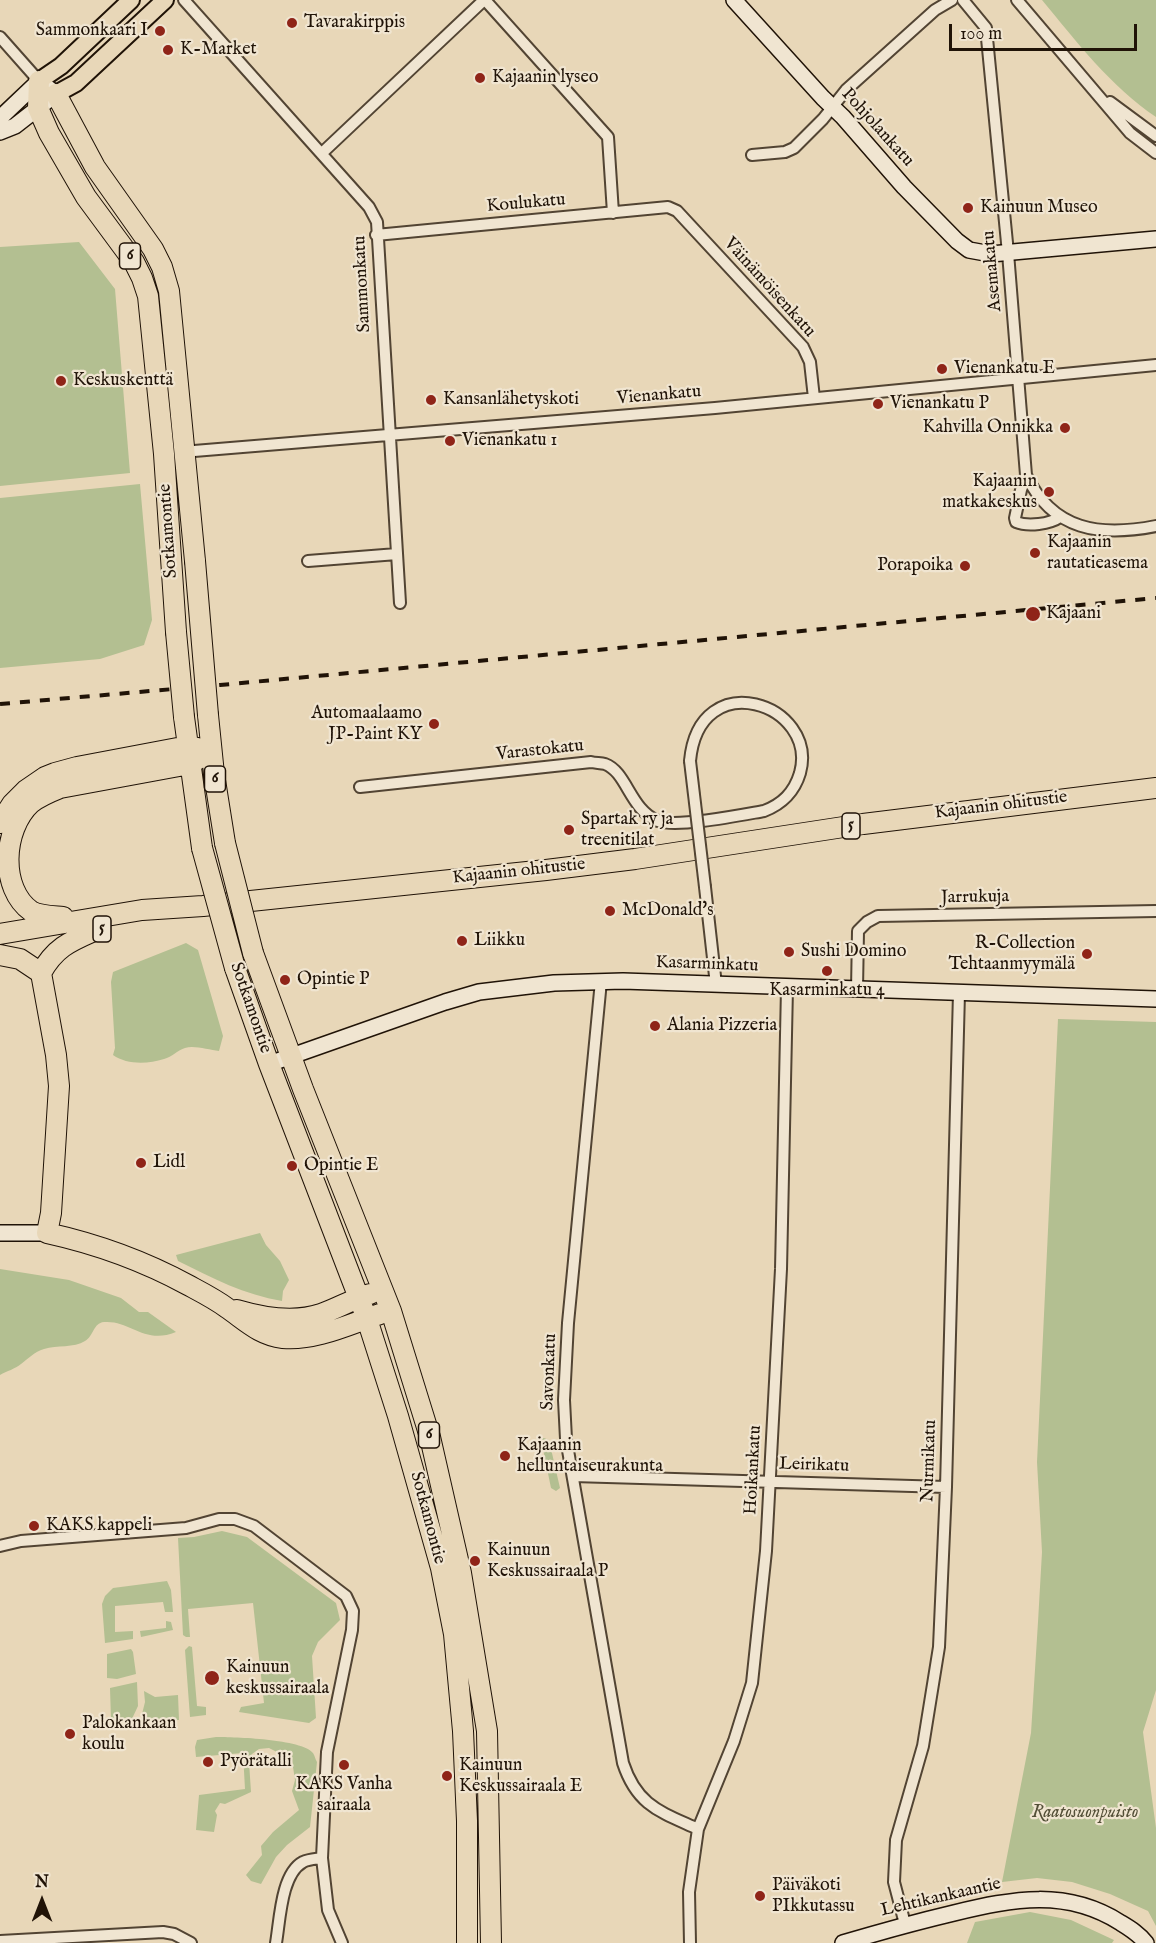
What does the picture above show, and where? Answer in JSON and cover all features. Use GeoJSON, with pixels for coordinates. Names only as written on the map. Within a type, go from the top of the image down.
{"type":"FeatureCollection","features":[{"type":"Feature","properties":{"kind":"highway","name":"Sotkamontie"},"geometry":{"type":"LineString","coordinates":[[39,81],[38,108],[49,133],[86,197],[134,262],[148,296],[164,454],[184,717],[202,848],[235,968],[269,1064],[367,1318],[398,1416],[441,1568],[454,1634],[463,1731],[467,1943]]}},
{"type":"Feature","properties":{"kind":"highway","name":"Sotkamontie"},"geometry":{"type":"LineString","coordinates":[[57,94],[95,167],[153,249],[162,267],[169,291],[211,751],[225,843],[253,953],[391,1311],[430,1437],[461,1573],[487,1731],[491,1943]]}},
{"type":"Feature","properties":{"kind":"highway"},"geometry":{"type":"LineString","coordinates":[[91,924],[32,911],[13,896],[5,878],[4,856],[8,837],[21,815],[40,796],[60,788],[211,751]]}},
{"type":"Feature","properties":{"kind":"highway"},"geometry":{"type":"LineString","coordinates":[[0,823],[12,804],[26,790],[45,777],[77,767],[189,755]]}},
{"type":"Feature","properties":{"kind":"highway","name":"Kajaanin ohitustie"},"geometry":{"type":"LineString","coordinates":[[0,947],[142,910],[203,906],[624,860],[863,824],[1156,788]]}},
{"type":"Feature","properties":{"kind":"highway"},"geometry":{"type":"LineString","coordinates":[[42,980],[57,950],[91,924]]}},
{"type":"Feature","properties":{"kind":"highway","name":"Kajaanin ohitustie"},"geometry":{"type":"LineString","coordinates":[[0,934],[91,924]]}},
{"type":"Feature","properties":{"kind":"highway"},"geometry":{"type":"LineString","coordinates":[[0,955],[21,959],[42,980],[56,1055],[59,1086],[51,1213],[46,1233],[112,1250],[148,1264],[226,1306],[258,1331],[281,1337],[293,1338],[317,1334],[391,1311]]}},
{"type":"Feature","properties":{"kind":"highway"},"geometry":{"type":"LineString","coordinates":[[226,1306],[255,1315],[305,1318],[322,1314],[359,1297],[382,1290]]}},
{"type":"Feature","properties":{"kind":"main road"},"geometry":{"type":"LineString","coordinates":[[39,81],[61,66],[131,0]]}},
{"type":"Feature","properties":{"kind":"main road"},"geometry":{"type":"LineString","coordinates":[[57,94],[76,83],[165,0]]}},
{"type":"Feature","properties":{"kind":"street","name":"Sammonkatu"},"geometry":{"type":"LineString","coordinates":[[184,0],[369,207],[376,222],[400,603]]}},
{"type":"Feature","properties":{"kind":"street"},"geometry":{"type":"LineString","coordinates":[[322,153],[485,0],[608,137],[613,213]]}},
{"type":"Feature","properties":{"kind":"street","name":"Pohjolankatu"},"geometry":{"type":"LineString","coordinates":[[734,0],[904,187],[957,242],[969,250],[986,254],[1008,253],[1156,237]]}},
{"type":"Feature","properties":{"kind":"street"},"geometry":{"type":"LineString","coordinates":[[752,155],[785,152],[794,148],[846,90],[934,10],[952,0]]}},
{"type":"Feature","properties":{"kind":"street","name":"Asemakatu"},"geometry":{"type":"LineString","coordinates":[[963,0],[986,28],[1008,253],[1026,475],[1015,518],[1016,522],[1023,524],[1049,522],[1060,517]]}},
{"type":"Feature","properties":{"kind":"street"},"geometry":{"type":"LineString","coordinates":[[1017,0],[1130,134],[1156,153]]}},
{"type":"Feature","properties":{"kind":"street"},"geometry":{"type":"LineString","coordinates":[[0,37],[39,81],[57,94],[15,126],[0,132]]}},
{"type":"Feature","properties":{"kind":"street"},"geometry":{"type":"LineString","coordinates":[[0,118],[39,81]]}},
{"type":"Feature","properties":{"kind":"street"},"geometry":{"type":"LineString","coordinates":[[1093,88],[1156,136]]}},
{"type":"Feature","properties":{"kind":"street","name":"Koulukatu"},"geometry":{"type":"LineString","coordinates":[[376,235],[668,207],[677,211]]}},
{"type":"Feature","properties":{"kind":"street","name":"Väinämöisenkatu"},"geometry":{"type":"LineString","coordinates":[[677,211],[803,347],[810,362],[814,398]]}},
{"type":"Feature","properties":{"kind":"street","name":"Vienankatu"},"geometry":{"type":"LineString","coordinates":[[164,454],[540,424],[1156,365]]}},
{"type":"Feature","properties":{"kind":"street"},"geometry":{"type":"LineString","coordinates":[[1026,475],[1050,509],[1060,517],[1084,528],[1116,530],[1156,526]]}},
{"type":"Feature","properties":{"kind":"street"},"geometry":{"type":"LineString","coordinates":[[308,561],[397,554]]}},
{"type":"Feature","properties":{"kind":"street","name":"Varastokatu"},"geometry":{"type":"LineString","coordinates":[[360,787],[591,762],[606,764],[618,774],[636,804],[655,820],[672,823],[764,811],[777,806],[796,785],[801,768],[798,739],[786,721],[766,706],[740,703],[725,705],[713,711],[696,732],[692,746],[690,761],[705,887],[716,985]]}},
{"type":"Feature","properties":{"kind":"street","name":"Jarrukuja"},"geometry":{"type":"LineString","coordinates":[[856,990],[858,931],[867,922],[879,916],[1156,911]]}},
{"type":"Feature","properties":{"kind":"street","name":"Kasarminkatu"},"geometry":{"type":"LineString","coordinates":[[269,1064],[445,1002],[479,992],[517,986],[601,981],[1156,999]]}},
{"type":"Feature","properties":{"kind":"street","name":"Savonkatu"},"geometry":{"type":"LineString","coordinates":[[601,981],[566,1359],[564,1400],[566,1438],[623,1763],[628,1778],[636,1791],[654,1809],[698,1829]]}},
{"type":"Feature","properties":{"kind":"street","name":"Hoikankatu"},"geometry":{"type":"LineString","coordinates":[[690,1943],[689,1892],[698,1829],[734,1741],[752,1683],[766,1551],[781,1269],[787,988]]}},
{"type":"Feature","properties":{"kind":"street","name":"Nurmikatu"},"geometry":{"type":"LineString","coordinates":[[905,1924],[894,1882],[896,1840],[923,1746],[939,1647],[946,1487],[959,993]]}},
{"type":"Feature","properties":{"kind":"street"},"geometry":{"type":"LineString","coordinates":[[0,1233],[46,1233]]}},
{"type":"Feature","properties":{"kind":"street","name":"Leirikatu"},"geometry":{"type":"LineString","coordinates":[[573,1476],[946,1487]]}},
{"type":"Feature","properties":{"kind":"street"},"geometry":{"type":"LineString","coordinates":[[0,1546],[21,1541],[186,1528],[219,1519],[236,1519],[254,1526],[346,1596],[353,1611],[351,1646],[327,1752],[322,1858],[328,1910],[342,1943]]}},
{"type":"Feature","properties":{"kind":"street"},"geometry":{"type":"LineString","coordinates":[[276,1943],[287,1883],[293,1871],[302,1863],[322,1858]]}},
{"type":"Feature","properties":{"kind":"street","name":"Lehtikankaantie"},"geometry":{"type":"LineString","coordinates":[[843,1943],[905,1924],[1006,1901],[1044,1899],[1078,1904],[1111,1917],[1139,1935],[1146,1943]]}},
{"type":"Feature","properties":{"kind":"street"},"geometry":{"type":"LineString","coordinates":[[0,1941],[163,1932],[174,1934],[191,1943]]}},
{"type":"Feature","properties":{"kind":"green space"},"geometry":{"type":"Polygon","coordinates":[[[1042,0],[1156,0],[1156,117],[1109,78],[1042,0]]]}},
{"type":"Feature","properties":{"kind":"green space","name":"Keskuskenttä"},"geometry":{"type":"Polygon","coordinates":[[[79,242],[115,289],[130,473],[0,486],[0,247],[79,242]]]}},
{"type":"Feature","properties":{"kind":"green space"},"geometry":{"type":"Polygon","coordinates":[[[140,484],[152,620],[144,645],[100,659],[0,668],[0,498],[140,484]]]}},
{"type":"Feature","properties":{"kind":"green space"},"geometry":{"type":"Polygon","coordinates":[[[186,943],[198,950],[223,1036],[219,1051],[189,1047],[167,1058],[145,1063],[125,1061],[113,1055],[115,1048],[111,982],[113,972],[186,943]]]}},
{"type":"Feature","properties":{"kind":"green space","name":"Raatosuonpuisto"},"geometry":{"type":"Polygon","coordinates":[[[1058,1019],[1156,1022],[1156,1690],[1143,1732],[1156,1828],[1156,1926],[1148,1911],[1110,1894],[1072,1882],[1037,1878],[1002,1882],[1031,1733],[1042,1552],[1037,1462],[1058,1019]]]}},
{"type":"Feature","properties":{"kind":"green space"},"geometry":{"type":"Polygon","coordinates":[[[260,1233],[266,1245],[280,1261],[289,1280],[283,1291],[282,1301],[255,1295],[203,1274],[178,1261],[176,1255],[260,1233]]]}},
{"type":"Feature","properties":{"kind":"green space"},"geometry":{"type":"Polygon","coordinates":[[[0,1269],[69,1280],[121,1298],[139,1312],[148,1312],[176,1332],[155,1336],[114,1322],[104,1322],[98,1325],[85,1341],[76,1345],[40,1350],[19,1366],[0,1375],[0,1269]]]}},
{"type":"Feature","properties":{"kind":"green space"},"geometry":{"type":"Polygon","coordinates":[[[541,1439],[549,1440],[560,1488],[556,1491],[551,1488],[541,1439]]]}},
{"type":"Feature","properties":{"kind":"green space"},"geometry":{"type":"Polygon","coordinates":[[[222,1531],[247,1537],[336,1603],[340,1620],[318,1642],[312,1656],[316,1718],[309,1723],[239,1712],[241,1707],[264,1703],[253,1603],[188,1609],[190,1637],[183,1635],[178,1538],[222,1531]]]}},
{"type":"Feature","properties":{"kind":"green space"},"geometry":{"type":"Polygon","coordinates":[[[167,1581],[171,1590],[173,1612],[165,1612],[163,1602],[115,1606],[115,1632],[133,1631],[133,1639],[105,1643],[102,1604],[105,1596],[113,1588],[167,1581]]]}},
{"type":"Feature","properties":{"kind":"green space"},"geometry":{"type":"Polygon","coordinates":[[[166,1621],[171,1622],[173,1630],[141,1637],[140,1631],[166,1628],[166,1621]]]}},
{"type":"Feature","properties":{"kind":"green space"},"geometry":{"type":"Polygon","coordinates":[[[189,1646],[192,1647],[197,1706],[206,1707],[206,1715],[190,1717],[185,1650],[189,1646]]]}},
{"type":"Feature","properties":{"kind":"green space"},"geometry":{"type":"Polygon","coordinates":[[[131,1649],[136,1674],[117,1679],[107,1678],[107,1654],[131,1649]]]}},
{"type":"Feature","properties":{"kind":"green space"},"geometry":{"type":"Polygon","coordinates":[[[137,1682],[138,1706],[130,1723],[111,1720],[110,1688],[137,1682]]]}},
{"type":"Feature","properties":{"kind":"green space"},"geometry":{"type":"Polygon","coordinates":[[[144,1691],[155,1697],[178,1695],[179,1720],[140,1722],[145,1702],[144,1691]]]}},
{"type":"Feature","properties":{"kind":"green space"},"geometry":{"type":"Polygon","coordinates":[[[216,1737],[267,1740],[296,1745],[313,1753],[317,1762],[310,1827],[276,1857],[261,1884],[251,1881],[246,1875],[262,1855],[261,1846],[273,1832],[299,1810],[292,1791],[295,1780],[291,1754],[281,1754],[269,1748],[259,1749],[252,1754],[249,1762],[251,1792],[225,1804],[220,1803],[215,1811],[217,1815],[214,1832],[196,1830],[199,1795],[245,1789],[243,1753],[196,1757],[197,1740],[216,1737]]]}},
{"type":"Feature","properties":{"kind":"green space"},"geometry":{"type":"Polygon","coordinates":[[[1030,1912],[1071,1920],[1114,1940],[1112,1943],[967,1943],[975,1922],[1030,1912]]]}},
{"type":"Feature","properties":{"kind":"railway"},"geometry":{"type":"LineString","coordinates":[[0,704],[1156,598]]}},
{"type":"Feature","properties":{"kind":"place","name":"Tavarakirppis"},"geometry":{"type":"Point","coordinates":[292,23]}},
{"type":"Feature","properties":{"kind":"place","name":"Sammonkaari I"},"geometry":{"type":"Point","coordinates":[160,31]}},
{"type":"Feature","properties":{"kind":"place","name":"K-Market"},"geometry":{"type":"Point","coordinates":[168,50]}},
{"type":"Feature","properties":{"kind":"place","name":"Kajaanin lyseo"},"geometry":{"type":"Point","coordinates":[480,78]}},
{"type":"Feature","properties":{"kind":"place","name":"Kainuun Museo"},"geometry":{"type":"Point","coordinates":[968,208]}},
{"type":"Feature","properties":{"kind":"place","name":"Vienankatu E"},"geometry":{"type":"Point","coordinates":[942,369]}},
{"type":"Feature","properties":{"kind":"place","name":"Keskuskenttä"},"geometry":{"type":"Point","coordinates":[61,381]}},
{"type":"Feature","properties":{"kind":"place","name":"Kansanlähetyskoti"},"geometry":{"type":"Point","coordinates":[431,400]}},
{"type":"Feature","properties":{"kind":"place","name":"Vienankatu P"},"geometry":{"type":"Point","coordinates":[878,404]}},
{"type":"Feature","properties":{"kind":"place","name":"Kahvilla Onnikka"},"geometry":{"type":"Point","coordinates":[1065,428]}},
{"type":"Feature","properties":{"kind":"place","name":"Vienankatu 1"},"geometry":{"type":"Point","coordinates":[450,441]}},
{"type":"Feature","properties":{"kind":"place","name":"Kajaanin matkakeskus"},"geometry":{"type":"Point","coordinates":[1049,492]}},
{"type":"Feature","properties":{"kind":"place","name":"Kajaanin rautatieasema"},"geometry":{"type":"Point","coordinates":[1035,553]}},
{"type":"Feature","properties":{"kind":"place","name":"Porapoika"},"geometry":{"type":"Point","coordinates":[965,566]}},
{"type":"Feature","properties":{"kind":"place","name":"Kajaani"},"geometry":{"type":"Point","coordinates":[1033,614]}},
{"type":"Feature","properties":{"kind":"place","name":"Automaalaamo JP-Paint KY"},"geometry":{"type":"Point","coordinates":[434,724]}},
{"type":"Feature","properties":{"kind":"place","name":"Spartak ry ja treenitilat"},"geometry":{"type":"Point","coordinates":[569,830]}},
{"type":"Feature","properties":{"kind":"place","name":"McDonald's"},"geometry":{"type":"Point","coordinates":[610,911]}},
{"type":"Feature","properties":{"kind":"place","name":"Liikku"},"geometry":{"type":"Point","coordinates":[462,941]}},
{"type":"Feature","properties":{"kind":"place","name":"Sushi Domino"},"geometry":{"type":"Point","coordinates":[789,952]}},
{"type":"Feature","properties":{"kind":"place","name":"R-Collection Tehtaanmyymälä"},"geometry":{"type":"Point","coordinates":[1087,954]}},
{"type":"Feature","properties":{"kind":"place","name":"Kasarminkatu 4"},"geometry":{"type":"Point","coordinates":[827,971]}},
{"type":"Feature","properties":{"kind":"place","name":"Opintie P"},"geometry":{"type":"Point","coordinates":[285,980]}},
{"type":"Feature","properties":{"kind":"place","name":"Alania Pizzeria"},"geometry":{"type":"Point","coordinates":[655,1026]}},
{"type":"Feature","properties":{"kind":"place","name":"Lidl"},"geometry":{"type":"Point","coordinates":[141,1163]}},
{"type":"Feature","properties":{"kind":"place","name":"Opintie E"},"geometry":{"type":"Point","coordinates":[292,1166]}},
{"type":"Feature","properties":{"kind":"place","name":"Kajaanin helluntaiseurakunta"},"geometry":{"type":"Point","coordinates":[505,1456]}},
{"type":"Feature","properties":{"kind":"place","name":"KAKS kappeli"},"geometry":{"type":"Point","coordinates":[34,1526]}},
{"type":"Feature","properties":{"kind":"place","name":"Kainuun Keskussairaala P"},"geometry":{"type":"Point","coordinates":[475,1561]}},
{"type":"Feature","properties":{"kind":"place","name":"Kainuun keskussairaala"},"geometry":{"type":"Point","coordinates":[212,1678]}},
{"type":"Feature","properties":{"kind":"place","name":"Palokankaan koulu"},"geometry":{"type":"Point","coordinates":[70,1734]}},
{"type":"Feature","properties":{"kind":"place","name":"Pyörätalli"},"geometry":{"type":"Point","coordinates":[208,1762]}},
{"type":"Feature","properties":{"kind":"place","name":"KAKS Vanha sairaala"},"geometry":{"type":"Point","coordinates":[344,1765]}},
{"type":"Feature","properties":{"kind":"place","name":"Kainuun Keskussairaala E"},"geometry":{"type":"Point","coordinates":[447,1776]}},
{"type":"Feature","properties":{"kind":"place","name":"Päiväkoti PIkkutassu"},"geometry":{"type":"Point","coordinates":[760,1896]}}]}
